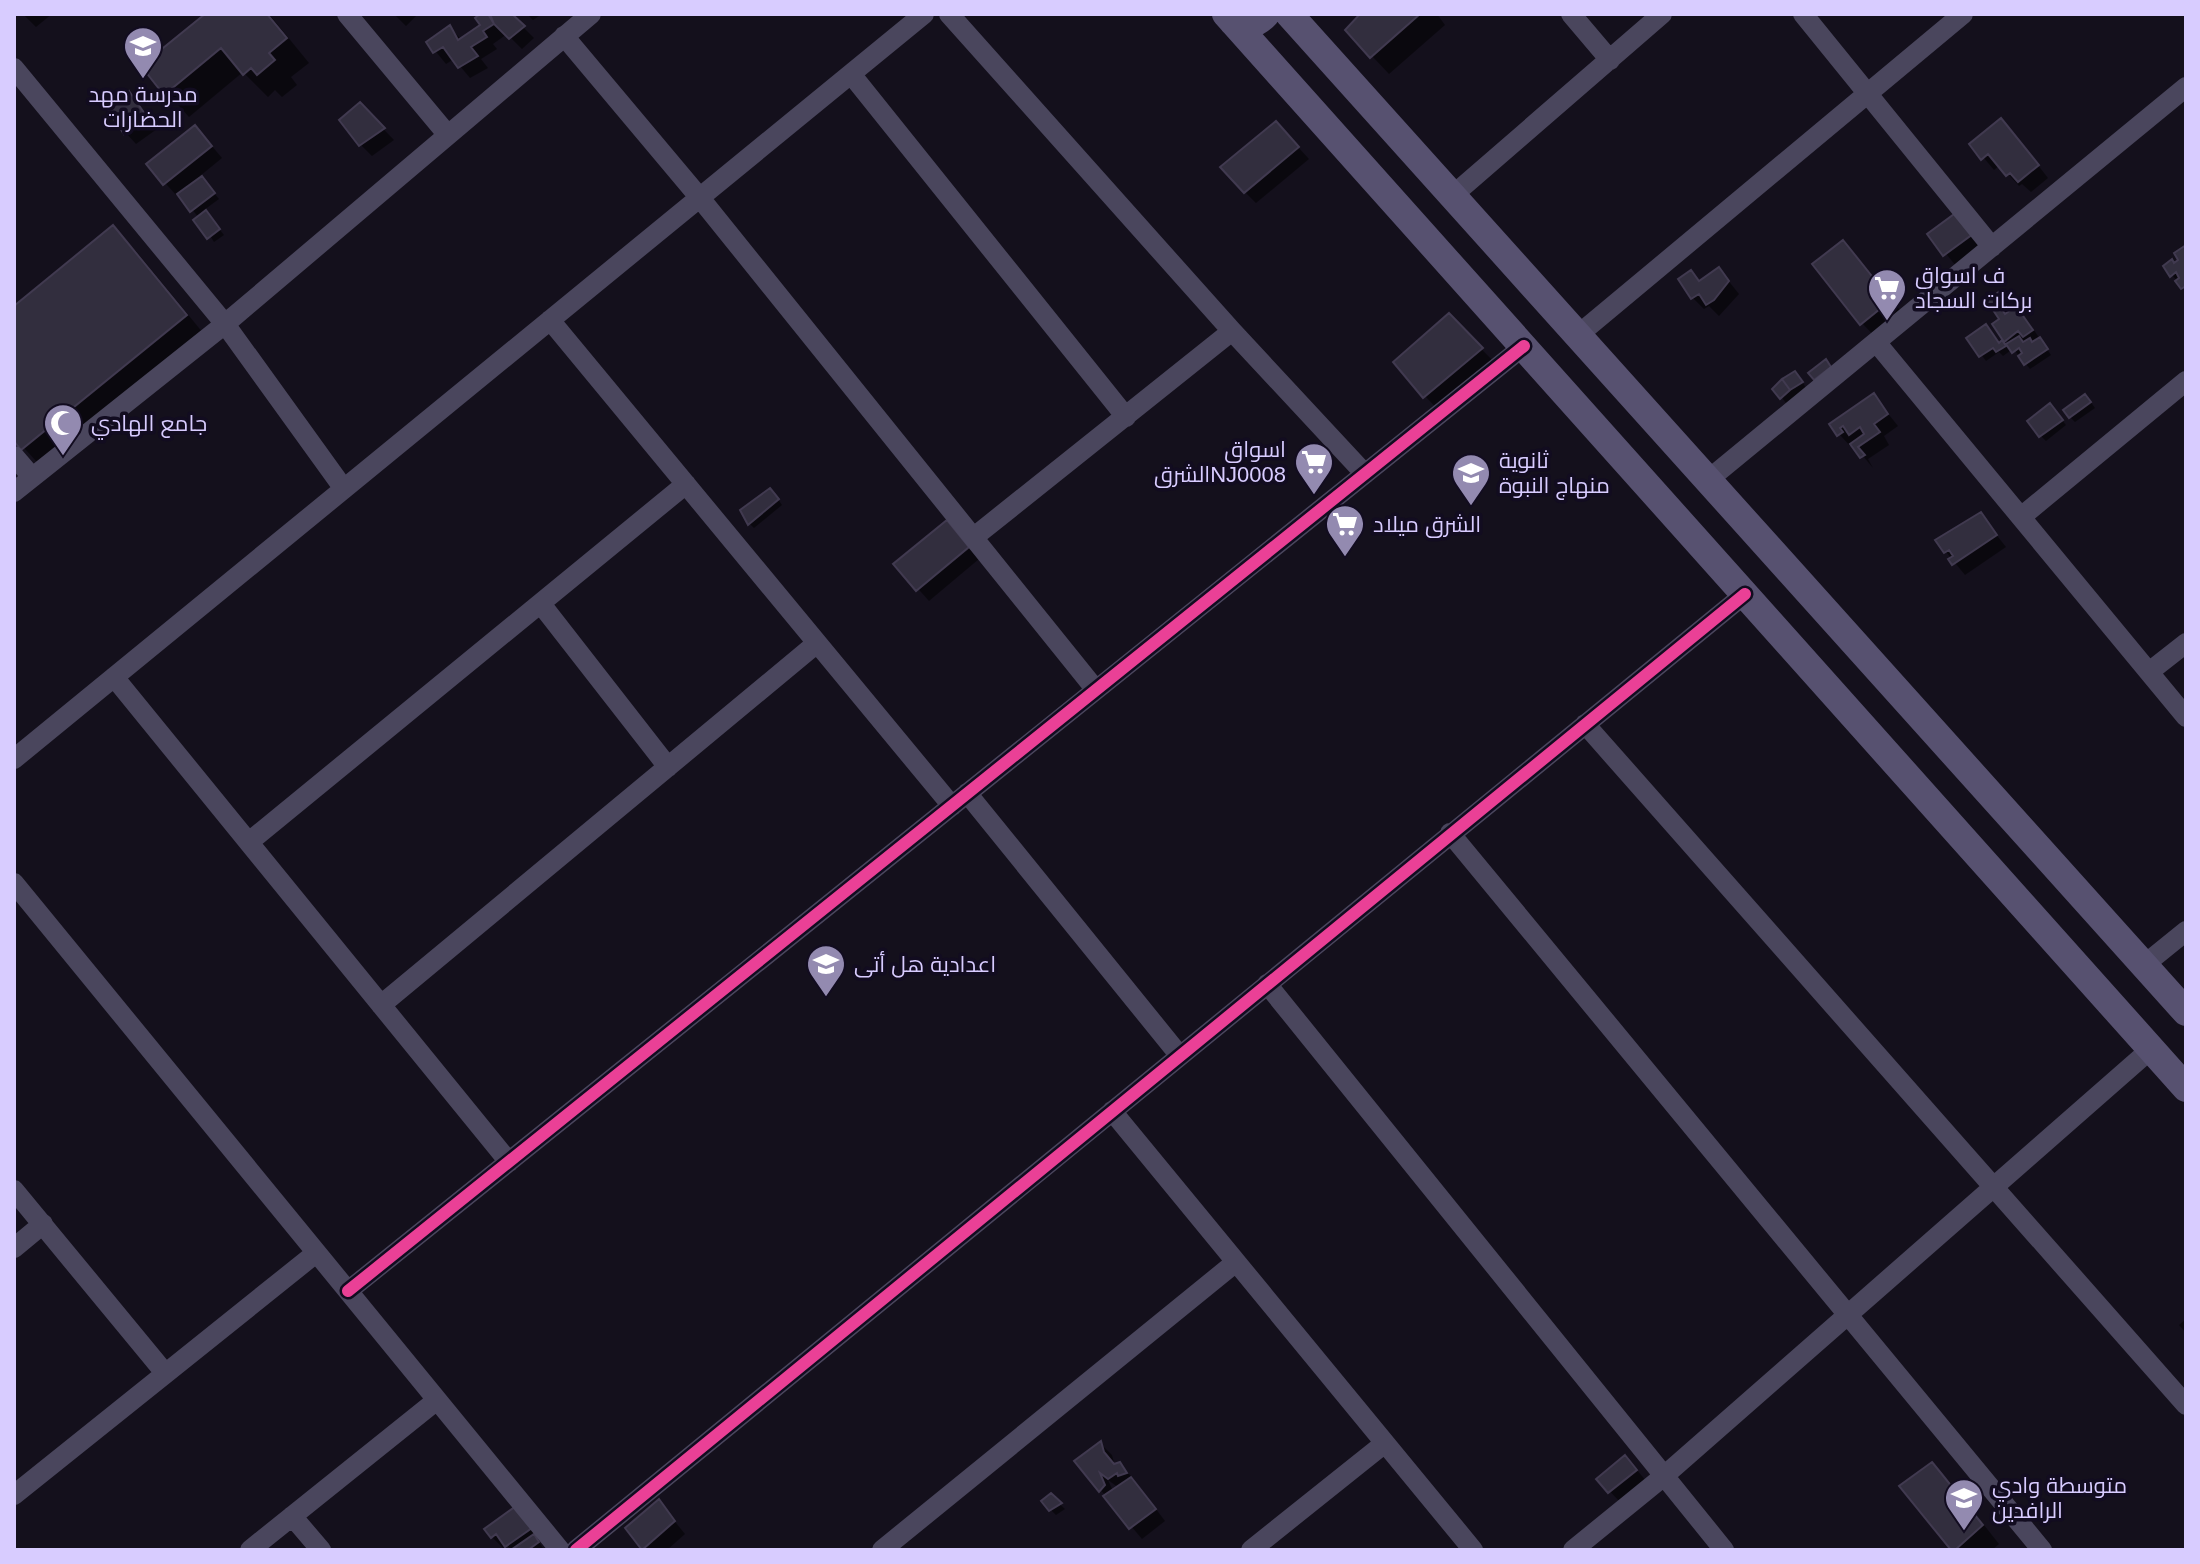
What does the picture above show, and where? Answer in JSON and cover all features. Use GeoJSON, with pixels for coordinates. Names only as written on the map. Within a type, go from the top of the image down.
{"type":"FeatureCollection","features":[{"type":"Feature","properties":{"kind":"street"},"geometry":{"type":"LineString","coordinates":[[347,14],[447,134]]}},
{"type":"Feature","properties":{"kind":"street"},"geometry":{"type":"LineString","coordinates":[[14,492],[225,324],[591,14]]}},
{"type":"Feature","properties":{"kind":"street"},"geometry":{"type":"LineString","coordinates":[[14,759],[924,14]]}},
{"type":"Feature","properties":{"kind":"street"},"geometry":{"type":"LineString","coordinates":[[949,14],[1232,331],[1365,474]]}},
{"type":"Feature","properties":{"kind":"street"},"geometry":{"type":"LineString","coordinates":[[1230,18],[1245,25],[1256,23],[1266,14]]}},
{"type":"Feature","properties":{"kind":"street"},"geometry":{"type":"LineString","coordinates":[[1289,14],[2186,1012]]}},
{"type":"Feature","properties":{"kind":"street"},"geometry":{"type":"LineString","coordinates":[[1571,14],[1610,60]]}},
{"type":"Feature","properties":{"kind":"street"},"geometry":{"type":"LineString","coordinates":[[1452,196],[1662,14]]}},
{"type":"Feature","properties":{"kind":"street"},"geometry":{"type":"LineString","coordinates":[[1803,14],[1992,247]]}},
{"type":"Feature","properties":{"kind":"street"},"geometry":{"type":"LineString","coordinates":[[1578,335],[1963,14]]}},
{"type":"Feature","properties":{"kind":"street"},"geometry":{"type":"LineString","coordinates":[[1230,18],[2186,1088]]}},
{"type":"Feature","properties":{"kind":"street"},"geometry":{"type":"LineString","coordinates":[[564,36],[700,198],[1096,690]]}},
{"type":"Feature","properties":{"kind":"street"},"geometry":{"type":"LineString","coordinates":[[14,68],[225,324],[344,489]]}},
{"type":"Feature","properties":{"kind":"street"},"geometry":{"type":"LineString","coordinates":[[1306,103],[1308,82],[1316,75],[1326,70],[1342,73]]}},
{"type":"Feature","properties":{"kind":"street"},"geometry":{"type":"LineString","coordinates":[[851,74],[1126,417]]}},
{"type":"Feature","properties":{"kind":"street"},"geometry":{"type":"LineString","coordinates":[[1708,480],[2186,87]]}},
{"type":"Feature","properties":{"kind":"street"},"geometry":{"type":"LineString","coordinates":[[550,320],[817,643],[959,800],[1180,1056]]}},
{"type":"Feature","properties":{"kind":"street"},"geometry":{"type":"LineString","coordinates":[[974,537],[1232,331]]}},
{"type":"Feature","properties":{"kind":"street"},"geometry":{"type":"LineString","coordinates":[[1876,342],[2186,717]]}},
{"type":"Feature","properties":{"kind":"street"},"geometry":{"type":"LineString","coordinates":[[348,1291],[1524,346]]}},
{"type":"Feature","properties":{"kind":"street"},"geometry":{"type":"LineString","coordinates":[[2021,517],[2186,381]]}},
{"type":"Feature","properties":{"kind":"street"},"geometry":{"type":"LineString","coordinates":[[14,456],[32,477]]}},
{"type":"Feature","properties":{"kind":"street"},"geometry":{"type":"LineString","coordinates":[[249,842],[686,484]]}},
{"type":"Feature","properties":{"kind":"street"},"geometry":{"type":"LineString","coordinates":[[576,1550],[1745,594]]}},
{"type":"Feature","properties":{"kind":"street"},"geometry":{"type":"LineString","coordinates":[[541,604],[668,767]]}},
{"type":"Feature","properties":{"kind":"street"},"geometry":{"type":"LineString","coordinates":[[381,1005],[817,643]]}},
{"type":"Feature","properties":{"kind":"street"},"geometry":{"type":"LineString","coordinates":[[2149,672],[2186,643]]}},
{"type":"Feature","properties":{"kind":"street"},"geometry":{"type":"LineString","coordinates":[[114,677],[509,1162]]}},
{"type":"Feature","properties":{"kind":"street"},"geometry":{"type":"LineString","coordinates":[[1585,724],[2186,1405]]}},
{"type":"Feature","properties":{"kind":"street"},"geometry":{"type":"LineString","coordinates":[[1450,833],[2042,1550]]}},
{"type":"Feature","properties":{"kind":"street"},"geometry":{"type":"LineString","coordinates":[[14,883],[560,1550]]}},
{"type":"Feature","properties":{"kind":"street"},"geometry":{"type":"LineString","coordinates":[[2144,965],[2186,931]]}},
{"type":"Feature","properties":{"kind":"street"},"geometry":{"type":"LineString","coordinates":[[1267,984],[1724,1550]]}},
{"type":"Feature","properties":{"kind":"street"},"geometry":{"type":"LineString","coordinates":[[1573,1550],[1664,1476],[2151,1049]]}},
{"type":"Feature","properties":{"kind":"street"},"geometry":{"type":"LineString","coordinates":[[1112,1111],[1473,1550]]}},
{"type":"Feature","properties":{"kind":"street"},"geometry":{"type":"LineString","coordinates":[[14,1190],[165,1373]]}},
{"type":"Feature","properties":{"kind":"street"},"geometry":{"type":"LineString","coordinates":[[14,1248],[43,1224]]}},
{"type":"Feature","properties":{"kind":"street"},"geometry":{"type":"LineString","coordinates":[[14,1495],[316,1253]]}},
{"type":"Feature","properties":{"kind":"street"},"geometry":{"type":"LineString","coordinates":[[882,1550],[1236,1262]]}},
{"type":"Feature","properties":{"kind":"street"},"geometry":{"type":"LineString","coordinates":[[250,1550],[437,1400]]}},
{"type":"Feature","properties":{"kind":"street"},"geometry":{"type":"LineString","coordinates":[[1251,1550],[1385,1443]]}},
{"type":"Feature","properties":{"kind":"street"},"geometry":{"type":"LineString","coordinates":[[292,1516],[321,1550]]}},
{"type":"Feature","properties":{"kind":"building"},"geometry":{"type":"Polygon","coordinates":[[[205,14],[267,14],[287,38],[269,53],[275,60],[257,75],[251,68],[243,75],[221,48],[164,95],[141,66],[205,14]]]}},
{"type":"Feature","properties":{"kind":"building"},"geometry":{"type":"Polygon","coordinates":[[[488,14],[494,24],[483,31],[487,37],[471,47],[478,56],[458,68],[443,47],[433,53],[426,42],[450,25],[458,40],[480,25],[475,18],[488,14]]]}},
{"type":"Feature","properties":{"kind":"building"},"geometry":{"type":"Polygon","coordinates":[[[490,14],[512,14],[525,26],[509,39],[494,24],[490,14]]]}},
{"type":"Feature","properties":{"kind":"building"},"geometry":{"type":"Polygon","coordinates":[[[1360,14],[1420,14],[1370,58],[1345,30],[1360,14]]]}},
{"type":"Feature","properties":{"kind":"building"},"geometry":{"type":"Polygon","coordinates":[[[129,91],[147,117],[124,134],[106,108],[129,91]]]}},
{"type":"Feature","properties":{"kind":"building"},"geometry":{"type":"Polygon","coordinates":[[[360,102],[385,128],[359,146],[339,120],[360,102]]]}},
{"type":"Feature","properties":{"kind":"building"},"geometry":{"type":"Polygon","coordinates":[[[2001,118],[2039,165],[2018,182],[2010,173],[2006,176],[1988,154],[1981,160],[1969,144],[2001,118]]]}},
{"type":"Feature","properties":{"kind":"building"},"geometry":{"type":"Polygon","coordinates":[[[1276,121],[1299,147],[1244,193],[1220,167],[1276,121]]]}},
{"type":"Feature","properties":{"kind":"building"},"geometry":{"type":"Polygon","coordinates":[[[195,125],[212,146],[163,185],[146,164],[195,125]]]}},
{"type":"Feature","properties":{"kind":"building"},"geometry":{"type":"Polygon","coordinates":[[[202,176],[215,193],[190,212],[177,194],[202,176]]]}},
{"type":"Feature","properties":{"kind":"building"},"geometry":{"type":"Polygon","coordinates":[[[206,210],[220,229],[207,239],[193,220],[206,210]]]}},
{"type":"Feature","properties":{"kind":"building"},"geometry":{"type":"Polygon","coordinates":[[[1957,212],[1973,234],[1943,256],[1927,234],[1957,212]]]}},
{"type":"Feature","properties":{"kind":"building"},"geometry":{"type":"Polygon","coordinates":[[[113,225],[187,315],[21,450],[14,441],[14,306],[113,225]]]}},
{"type":"Feature","properties":{"kind":"building"},"geometry":{"type":"Polygon","coordinates":[[[1843,240],[1891,300],[1860,325],[1812,264],[1843,240]]]}},
{"type":"Feature","properties":{"kind":"building"},"geometry":{"type":"Polygon","coordinates":[[[2186,245],[2186,286],[2181,289],[2175,281],[2179,278],[2176,272],[2170,277],[2163,266],[2172,259],[2174,263],[2178,260],[2174,253],[2186,245]]]}},
{"type":"Feature","properties":{"kind":"building"},"geometry":{"type":"Polygon","coordinates":[[[1719,267],[1729,281],[1706,305],[1699,294],[1691,299],[1678,279],[1691,270],[1699,281],[1719,267]]]}},
{"type":"Feature","properties":{"kind":"building"},"geometry":{"type":"Polygon","coordinates":[[[2000,291],[2007,301],[2000,306],[2005,314],[2016,306],[2033,330],[2023,337],[2018,331],[2004,342],[1992,324],[1999,319],[1987,301],[2000,291]]]}},
{"type":"Feature","properties":{"kind":"building"},"geometry":{"type":"Polygon","coordinates":[[[1449,313],[1483,348],[1423,398],[1393,362],[1449,313]]]}},
{"type":"Feature","properties":{"kind":"building"},"geometry":{"type":"Polygon","coordinates":[[[1986,324],[1999,343],[2002,340],[2006,346],[1996,352],[1993,348],[1979,357],[1966,338],[1986,324]]]}},
{"type":"Feature","properties":{"kind":"building"},"geometry":{"type":"Polygon","coordinates":[[[2019,336],[2023,342],[2030,338],[2032,342],[2040,337],[2048,349],[2024,365],[2018,356],[2022,353],[2019,348],[2012,353],[2006,344],[2019,336]]]}},
{"type":"Feature","properties":{"kind":"building"},"geometry":{"type":"Polygon","coordinates":[[[1826,359],[1831,367],[1814,380],[1808,373],[1826,359]]]}},
{"type":"Feature","properties":{"kind":"building"},"geometry":{"type":"Polygon","coordinates":[[[1795,371],[1803,382],[1790,390],[1782,379],[1795,371]]]}},
{"type":"Feature","properties":{"kind":"building"},"geometry":{"type":"Polygon","coordinates":[[[1782,379],[1790,390],[1780,399],[1772,389],[1782,379]]]}},
{"type":"Feature","properties":{"kind":"building"},"geometry":{"type":"Polygon","coordinates":[[[1874,393],[1888,414],[1874,424],[1880,432],[1858,447],[1865,455],[1860,458],[1850,444],[1864,434],[1860,427],[1849,435],[1843,426],[1840,428],[1843,432],[1837,436],[1829,424],[1874,393]]]}},
{"type":"Feature","properties":{"kind":"building"},"geometry":{"type":"Polygon","coordinates":[[[2085,394],[2091,402],[2069,418],[2063,410],[2085,394]]]}},
{"type":"Feature","properties":{"kind":"building"},"geometry":{"type":"Polygon","coordinates":[[[2050,403],[2063,420],[2039,437],[2027,421],[2050,403]]]}},
{"type":"Feature","properties":{"kind":"building"},"geometry":{"type":"Polygon","coordinates":[[[770,488],[779,499],[748,525],[740,510],[770,488]]]}},
{"type":"Feature","properties":{"kind":"building"},"geometry":{"type":"Polygon","coordinates":[[[1981,512],[1997,535],[1952,565],[1948,559],[1953,556],[1949,550],[1944,553],[1935,540],[1981,512]]]}},
{"type":"Feature","properties":{"kind":"building"},"geometry":{"type":"Polygon","coordinates":[[[947,520],[969,547],[916,591],[893,564],[947,520]]]}},
{"type":"Feature","properties":{"kind":"building"},"geometry":{"type":"Polygon","coordinates":[[[1101,1441],[1104,1452],[1114,1464],[1120,1462],[1127,1473],[1118,1476],[1117,1473],[1108,1479],[1100,1473],[1105,1485],[1099,1492],[1074,1461],[1101,1441]]]}},
{"type":"Feature","properties":{"kind":"building"},"geometry":{"type":"Polygon","coordinates":[[[1625,1455],[1637,1470],[1608,1493],[1596,1479],[1625,1455]]]}},
{"type":"Feature","properties":{"kind":"building"},"geometry":{"type":"Polygon","coordinates":[[[1932,1462],[1983,1525],[1955,1550],[1951,1550],[1899,1486],[1932,1462]]]}},
{"type":"Feature","properties":{"kind":"building"},"geometry":{"type":"Polygon","coordinates":[[[1131,1477],[1156,1509],[1129,1529],[1103,1496],[1131,1477]]]}},
{"type":"Feature","properties":{"kind":"building"},"geometry":{"type":"Polygon","coordinates":[[[1051,1493],[1062,1503],[1049,1511],[1041,1501],[1051,1493]]]}},
{"type":"Feature","properties":{"kind":"building"},"geometry":{"type":"Polygon","coordinates":[[[659,1499],[675,1521],[642,1550],[625,1528],[659,1499]]]}},
{"type":"Feature","properties":{"kind":"building"},"geometry":{"type":"Polygon","coordinates":[[[516,1506],[532,1528],[505,1547],[496,1534],[491,1538],[484,1529],[516,1506]]]}},
{"type":"Feature","properties":{"kind":"building"},"geometry":{"type":"Polygon","coordinates":[[[534,1534],[539,1542],[528,1550],[511,1550],[534,1534]]]}},
{"type":"Feature","properties":{"kind":"cycle path"},"geometry":{"type":"LineString","coordinates":[[348,1291],[1524,346]]}},
{"type":"Feature","properties":{"kind":"cycle path"},"geometry":{"type":"LineString","coordinates":[[576,1550],[1745,594]]}},
{"type":"Feature","properties":{"kind":"place","name":"مدرسة مهد الحضارات"},"geometry":{"type":"Point","coordinates":[143,80]}},
{"type":"Feature","properties":{"kind":"place","name":"ف اسواق بركات السجاد"},"geometry":{"type":"Point","coordinates":[1887,322]}},
{"type":"Feature","properties":{"kind":"place","name":"جامع الهادي"},"geometry":{"type":"Point","coordinates":[63,457]}},
{"type":"Feature","properties":{"kind":"place","name":"اسواق الشرقNJ0008"},"geometry":{"type":"Point","coordinates":[1314,496]}},
{"type":"Feature","properties":{"kind":"place","name":"ثانوية منهاج النبوة"},"geometry":{"type":"Point","coordinates":[1471,507]}},
{"type":"Feature","properties":{"kind":"place","name":"الشرق ميلاد"},"geometry":{"type":"Point","coordinates":[1345,558]}},
{"type":"Feature","properties":{"kind":"place","name":"اعدادية هل أتى"},"geometry":{"type":"Point","coordinates":[826,998]}},
{"type":"Feature","properties":{"kind":"place","name":"متوسطة وادي الرافدين"},"geometry":{"type":"Point","coordinates":[1964,1532]}}]}
